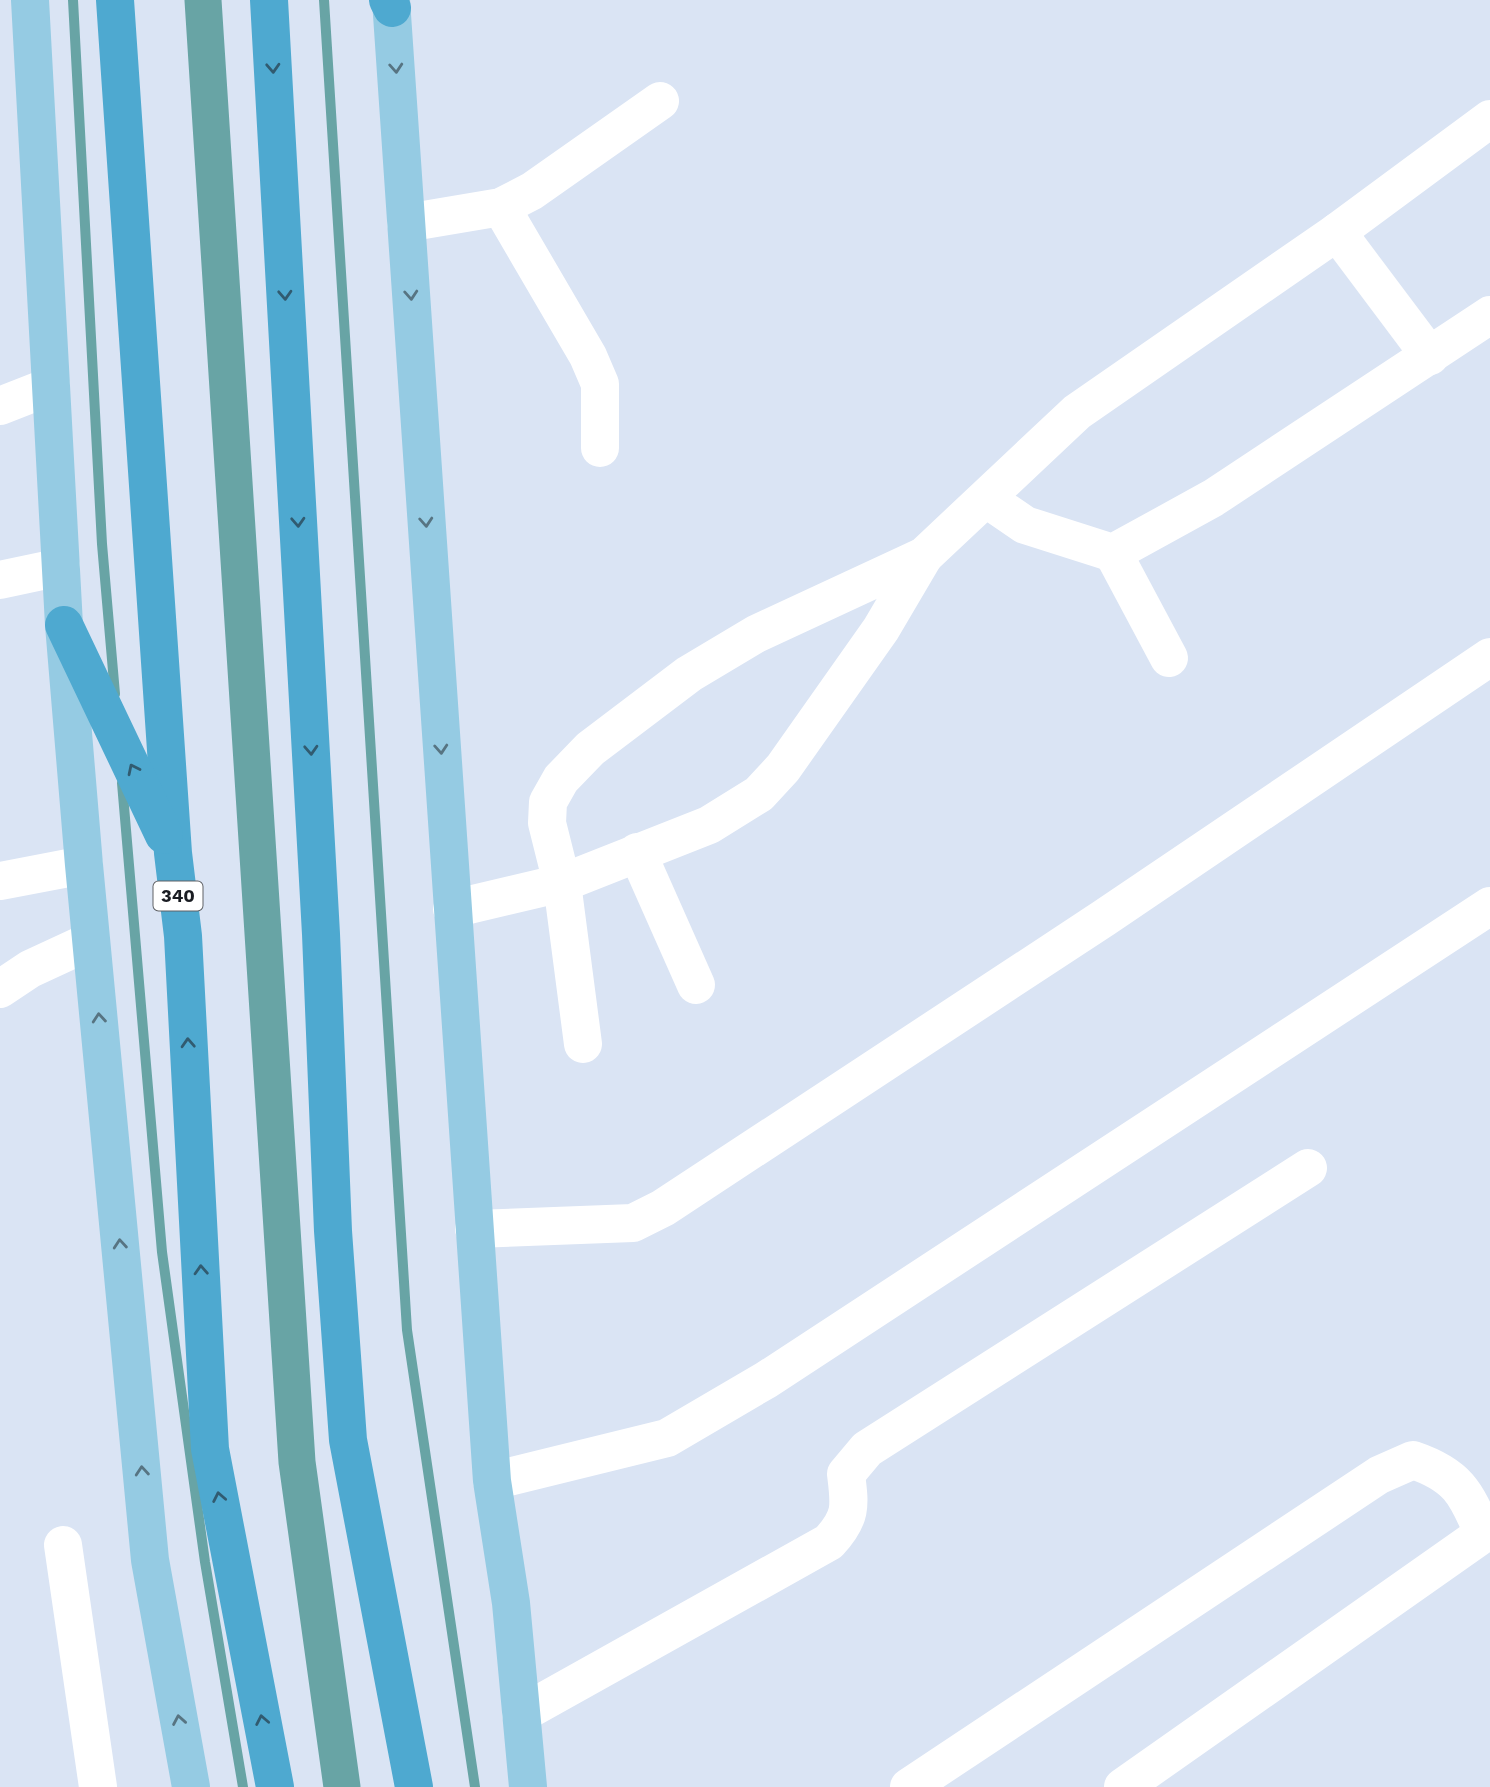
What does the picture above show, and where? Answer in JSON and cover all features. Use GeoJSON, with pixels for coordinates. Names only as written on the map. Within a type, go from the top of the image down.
{"type":"FeatureCollection","features":[{"type":"Feature","properties":{"kind":"highway","name":"340"},"geometry":{"type":"LineString","coordinates":[[115,0],[173,853],[183,936],[210,1449],[275,1787]]}},
{"type":"Feature","properties":{"kind":"highway"},"geometry":{"type":"LineString","coordinates":[[269,0],[320,920],[333,1231],[348,1440],[414,1787]]}},
{"type":"Feature","properties":{"kind":"highway"},"geometry":{"type":"LineString","coordinates":[[64,625],[173,853]]}},
{"type":"Feature","properties":{"kind":"main road"},"geometry":{"type":"LineString","coordinates":[[30,0],[64,625],[84,864],[150,1560],[191,1787]]}},
{"type":"Feature","properties":{"kind":"main road"},"geometry":{"type":"LineString","coordinates":[[390,3],[492,1481],[511,1604],[528,1787]]}},
{"type":"Feature","properties":{"kind":"street"},"geometry":{"type":"LineString","coordinates":[[406,223],[501,207],[531,191],[660,101]]}},
{"type":"Feature","properties":{"kind":"street"},"geometry":{"type":"LineString","coordinates":[[452,909],[562,883],[709,825],[759,794],[783,768],[881,629],[924,556],[1077,412],[1337,232],[1490,119]]}},
{"type":"Feature","properties":{"kind":"street"},"geometry":{"type":"LineString","coordinates":[[501,207],[588,356],[600,384],[600,448]]}},
{"type":"Feature","properties":{"kind":"street"},"geometry":{"type":"LineString","coordinates":[[1337,232],[1430,356]]}},
{"type":"Feature","properties":{"kind":"street"},"geometry":{"type":"LineString","coordinates":[[1113,553],[1213,498],[1490,316]]}},
{"type":"Feature","properties":{"kind":"street"},"geometry":{"type":"LineString","coordinates":[[0,406],[51,386]]}},
{"type":"Feature","properties":{"kind":"street"},"geometry":{"type":"LineString","coordinates":[[986,499],[1025,525],[1113,553],[1169,658]]}},
{"type":"Feature","properties":{"kind":"street"},"geometry":{"type":"LineString","coordinates":[[583,1044],[562,883],[547,823],[548,802],[561,779],[590,749],[689,674],[756,634],[924,556]]}},
{"type":"Feature","properties":{"kind":"street"},"geometry":{"type":"LineString","coordinates":[[0,580],[61,567]]}},
{"type":"Feature","properties":{"kind":"street"},"geometry":{"type":"LineString","coordinates":[[474,1229],[633,1223],[663,1208],[1116,910],[1490,657]]}},
{"type":"Feature","properties":{"kind":"street"},"geometry":{"type":"LineString","coordinates":[[637,852],[696,985]]}},
{"type":"Feature","properties":{"kind":"street"},"geometry":{"type":"LineString","coordinates":[[0,881],[84,864]]}},
{"type":"Feature","properties":{"kind":"street"},"geometry":{"type":"LineString","coordinates":[[492,1481],[667,1438],[678,1432],[777,1373],[1490,906]]}},
{"type":"Feature","properties":{"kind":"street"},"geometry":{"type":"LineString","coordinates":[[0,989],[30,969],[84,944]]}},
{"type":"Feature","properties":{"kind":"street"},"geometry":{"type":"LineString","coordinates":[[521,1714],[829,1542],[846,1524],[850,1501],[846,1474],[867,1449],[1308,1168]]}},
{"type":"Feature","properties":{"kind":"street"},"geometry":{"type":"LineString","coordinates":[[909,1787],[1379,1475],[1413,1460],[1441,1470],[1466,1494],[1487,1531],[1162,1776],[1123,1787]]}},
{"type":"Feature","properties":{"kind":"street"},"geometry":{"type":"LineString","coordinates":[[63,1545],[98,1787]]}},
{"type":"Feature","properties":{"kind":"waterway"},"geometry":{"type":"LineString","coordinates":[[73,0],[102,544],[115,694]]}},
{"type":"Feature","properties":{"kind":"waterway"},"geometry":{"type":"LineString","coordinates":[[203,0],[297,1462],[342,1787]]}},
{"type":"Feature","properties":{"kind":"waterway"},"geometry":{"type":"LineString","coordinates":[[324,0],[407,1330],[475,1787]]}},
{"type":"Feature","properties":{"kind":"waterway"},"geometry":{"type":"LineString","coordinates":[[122,783],[162,1252],[205,1562],[243,1787]]}}]}
